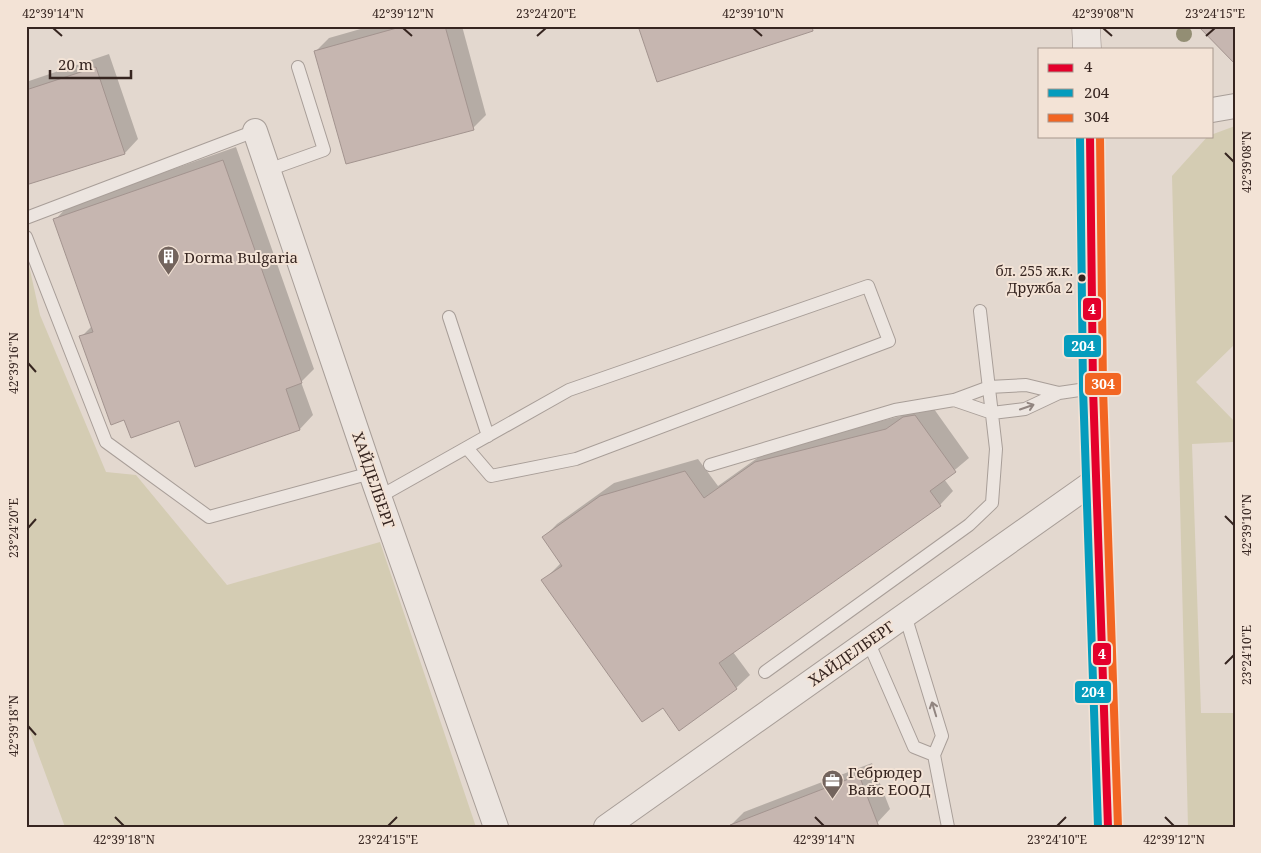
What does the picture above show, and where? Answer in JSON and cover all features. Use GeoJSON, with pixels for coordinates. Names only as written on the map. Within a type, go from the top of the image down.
{"type":"FeatureCollection","features":[{"type":"Feature","properties":{"kind":"main road"},"geometry":{"type":"LineString","coordinates":[[1086,26],[1087,48]]}},
{"type":"Feature","properties":{"kind":"main road"},"geometry":{"type":"LineString","coordinates":[[1090,138],[1093,388],[1108,827]]}},
{"type":"Feature","properties":{"kind":"street"},"geometry":{"type":"LineString","coordinates":[[1214,110],[1235,106]]}},
{"type":"Feature","properties":{"kind":"street","name":"ХАЙДЕЛБЕРГ"},"geometry":{"type":"LineString","coordinates":[[255,132],[379,497],[496,827]]}},
{"type":"Feature","properties":{"kind":"street","name":"ХАЙДЕЛБЕРГ"},"geometry":{"type":"LineString","coordinates":[[606,827],[1096,480]]}},
{"type":"Feature","properties":{"kind":"lane"},"geometry":{"type":"LineString","coordinates":[[268,170],[324,150],[298,66]]}},
{"type":"Feature","properties":{"kind":"lane"},"geometry":{"type":"LineString","coordinates":[[26,218],[255,132]]}},
{"type":"Feature","properties":{"kind":"lane"},"geometry":{"type":"LineString","coordinates":[[26,237],[106,442],[209,517],[371,473]]}},
{"type":"Feature","properties":{"kind":"lane"},"geometry":{"type":"LineString","coordinates":[[379,497],[569,390],[868,286],[889,341],[576,459],[491,476],[467,448]]}},
{"type":"Feature","properties":{"kind":"lane"},"geometry":{"type":"LineString","coordinates":[[765,672],[969,525],[992,502],[996,448],[980,311]]}},
{"type":"Feature","properties":{"kind":"lane"},"geometry":{"type":"LineString","coordinates":[[449,317],[488,436]]}},
{"type":"Feature","properties":{"kind":"lane"},"geometry":{"type":"LineString","coordinates":[[710,465],[895,410],[954,400],[989,387],[1026,384],[1059,393]]}},
{"type":"Feature","properties":{"kind":"lane"},"geometry":{"type":"LineString","coordinates":[[954,400],[992,414],[1025,409],[1059,393],[1093,388]]}},
{"type":"Feature","properties":{"kind":"lane"},"geometry":{"type":"LineString","coordinates":[[905,615],[942,736],[934,755],[948,827]]}},
{"type":"Feature","properties":{"kind":"lane"},"geometry":{"type":"LineString","coordinates":[[868,641],[914,747],[934,755]]}},
{"type":"Feature","properties":{"kind":"shaded area"},"geometry":{"type":"Polygon","coordinates":[[[1235,126],[1235,344],[1196,382],[1235,422],[1235,495],[1233,442],[1192,444],[1201,713],[1235,713],[1235,827],[1188,827],[1172,176],[1206,138],[1214,138],[1214,134],[1235,126]]]}},
{"type":"Feature","properties":{"kind":"shaded area"},"geometry":{"type":"Polygon","coordinates":[[[26,252],[40,315],[106,472],[136,475],[227,585],[380,542],[476,827],[65,827],[26,721],[26,252]]]}},
{"type":"Feature","properties":{"kind":"building"},"geometry":{"type":"Polygon","coordinates":[[[404,26],[445,26],[474,130],[346,164],[314,51],[404,26]]]}},
{"type":"Feature","properties":{"kind":"building"},"geometry":{"type":"Polygon","coordinates":[[[638,26],[812,26],[813,31],[657,82],[638,26]]]}},
{"type":"Feature","properties":{"kind":"building"},"geometry":{"type":"Polygon","coordinates":[[[1198,26],[1235,26],[1235,64],[1198,26]]]}},
{"type":"Feature","properties":{"kind":"building"},"geometry":{"type":"Polygon","coordinates":[[[96,67],[125,154],[26,185],[26,90],[96,67]]]}},
{"type":"Feature","properties":{"kind":"building","name":"Dorma Bulgaria"},"geometry":{"type":"Polygon","coordinates":[[[223,160],[302,383],[286,389],[300,430],[195,467],[179,421],[131,438],[124,420],[111,425],[79,336],[93,332],[53,219],[223,160]]]}},
{"type":"Feature","properties":{"kind":"building"},"geometry":{"type":"Polygon","coordinates":[[[915,415],[956,472],[930,491],[941,506],[719,663],[737,689],[679,731],[663,708],[642,722],[541,580],[562,566],[542,537],[600,496],[685,471],[704,498],[755,462],[886,429],[903,417],[915,415]]]}},
{"type":"Feature","properties":{"kind":"building","name":"Гебрюдер Вайс ЕООД"},"geometry":{"type":"Polygon","coordinates":[[[859,775],[879,827],[730,827],[730,825],[859,775]]]}},
{"type":"Feature","properties":{"kind":"transit line","name":"204"},"geometry":{"type":"LineString","coordinates":[[1080,138],[1083,388],[1098,827]]}},
{"type":"Feature","properties":{"kind":"transit line","name":"4"},"geometry":{"type":"LineString","coordinates":[[1090,138],[1093,388],[1108,827]]}},
{"type":"Feature","properties":{"kind":"transit line","name":"304"},"geometry":{"type":"LineString","coordinates":[[1100,138],[1103,388],[1118,827]]}},
{"type":"Feature","properties":{"kind":"place","name":"Dorma Bulgaria"},"geometry":{"type":"Point","coordinates":[168,276]}},
{"type":"Feature","properties":{"kind":"place","name":"бл. 255 ж.к. Дружба 2"},"geometry":{"type":"Point","coordinates":[1082,278]}},
{"type":"Feature","properties":{"kind":"place","name":"Гебрюдер Вайс ЕООД"},"geometry":{"type":"Point","coordinates":[832,800]}}]}
